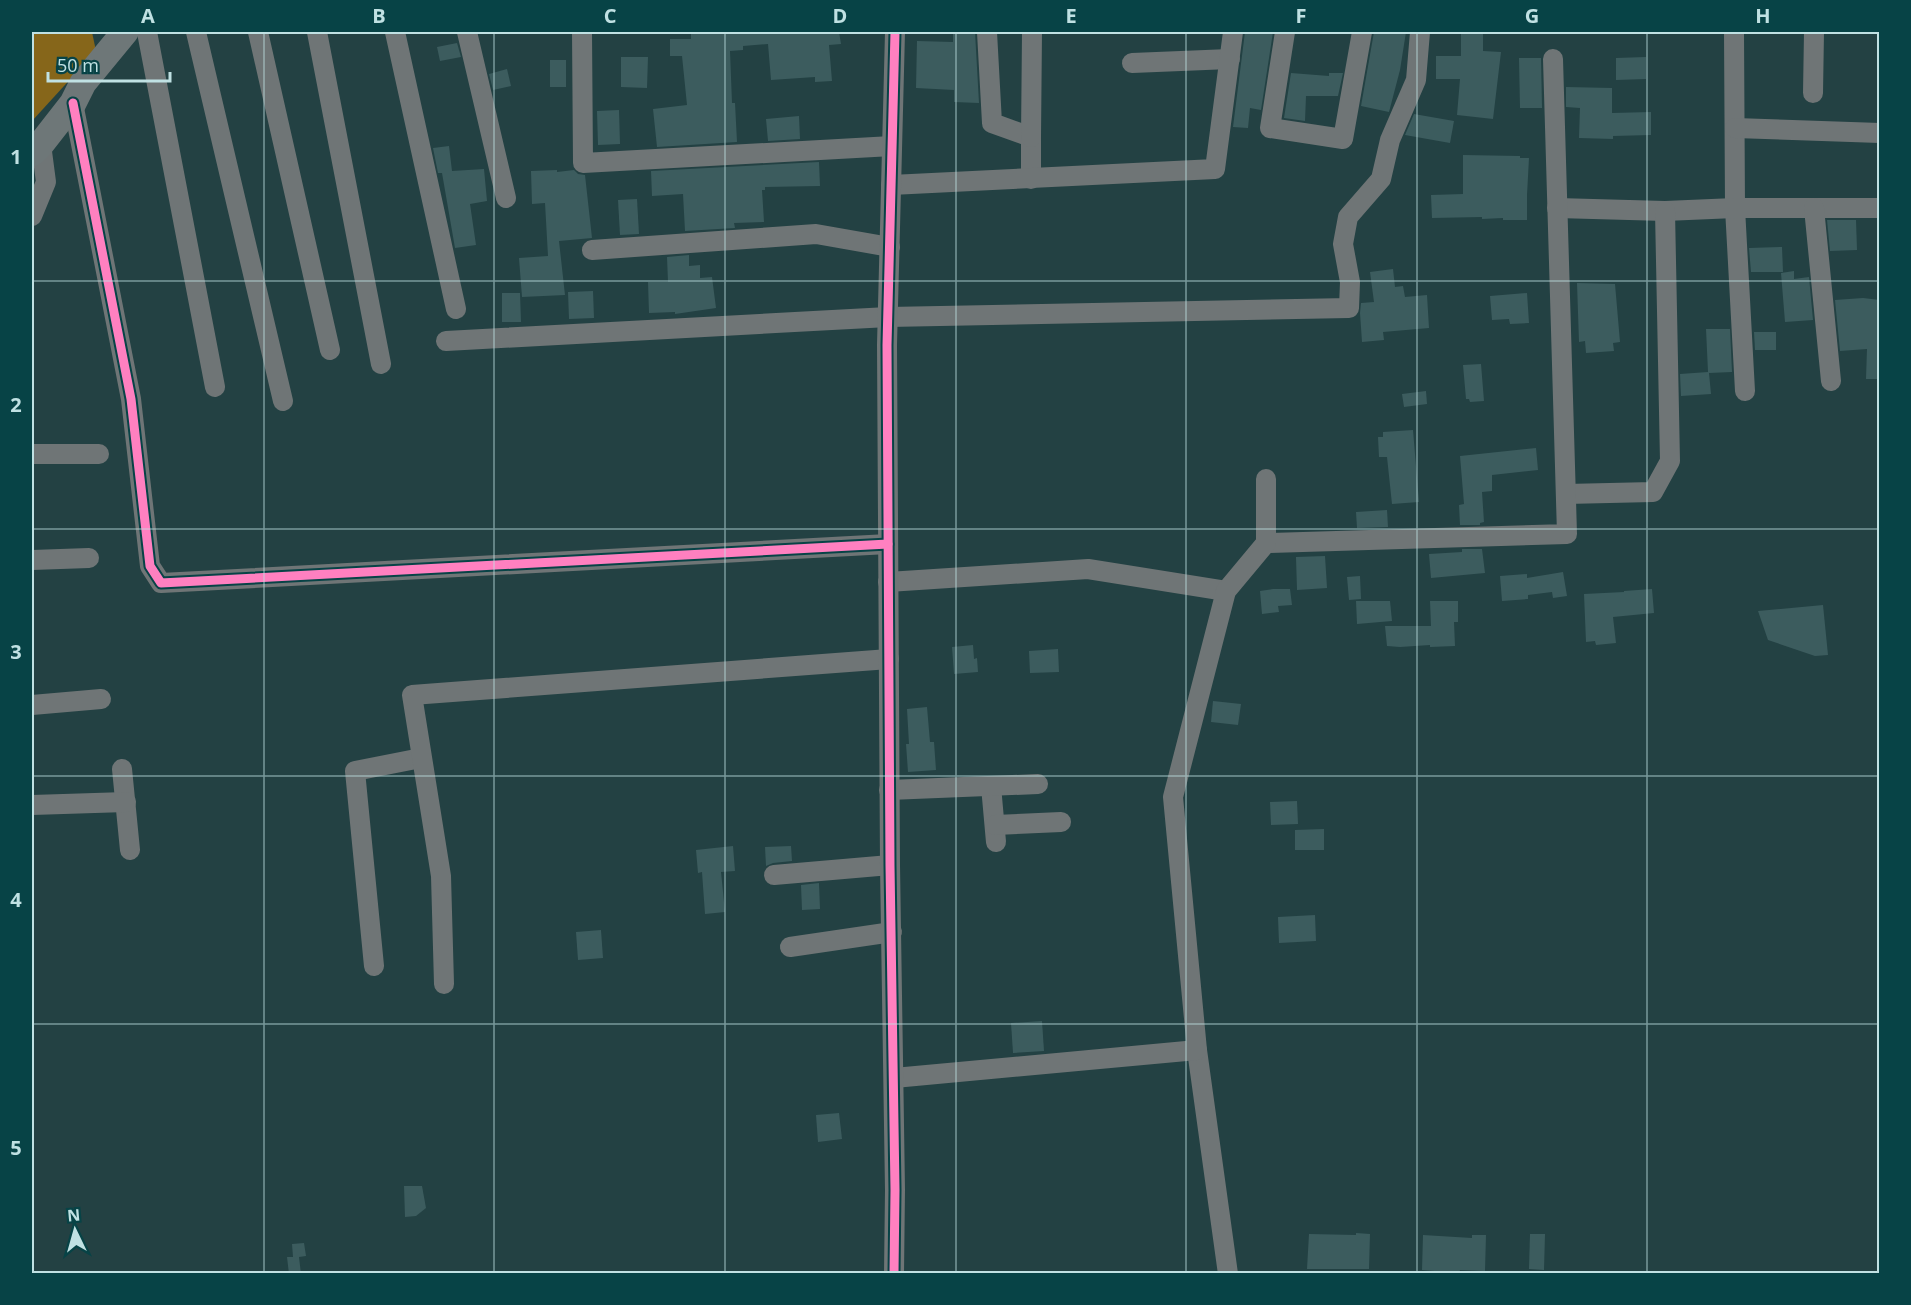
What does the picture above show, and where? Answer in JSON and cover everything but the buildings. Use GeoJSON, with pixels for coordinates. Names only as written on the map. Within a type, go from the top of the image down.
{"type":"FeatureCollection","features":[{"type":"Feature","properties":{"kind":"street"},"geometry":{"type":"LineString","coordinates":[[147,32],[215,387]]}},
{"type":"Feature","properties":{"kind":"street"},"geometry":{"type":"LineString","coordinates":[[196,32],[283,401]]}},
{"type":"Feature","properties":{"kind":"street"},"geometry":{"type":"LineString","coordinates":[[258,32],[330,350]]}},
{"type":"Feature","properties":{"kind":"street"},"geometry":{"type":"LineString","coordinates":[[317,32],[381,364]]}},
{"type":"Feature","properties":{"kind":"street"},"geometry":{"type":"LineString","coordinates":[[395,32],[456,309]]}},
{"type":"Feature","properties":{"kind":"street"},"geometry":{"type":"LineString","coordinates":[[466,32],[506,198]]}},
{"type":"Feature","properties":{"kind":"street"},"geometry":{"type":"LineString","coordinates":[[582,32],[583,163],[892,146]]}},
{"type":"Feature","properties":{"kind":"street"},"geometry":{"type":"LineString","coordinates":[[894,1274],[894,1078],[889,790],[888,317],[895,32]]}},
{"type":"Feature","properties":{"kind":"street"},"geometry":{"type":"LineString","coordinates":[[987,32],[992,123],[1031,137]]}},
{"type":"Feature","properties":{"kind":"street"},"geometry":{"type":"LineString","coordinates":[[1031,178],[1032,32]]}},
{"type":"Feature","properties":{"kind":"street"},"geometry":{"type":"LineString","coordinates":[[891,185],[1215,169],[1233,32]]}},
{"type":"Feature","properties":{"kind":"street"},"geometry":{"type":"LineString","coordinates":[[1285,32],[1270,128],[1343,139],[1362,32]]}},
{"type":"Feature","properties":{"kind":"street"},"geometry":{"type":"LineString","coordinates":[[446,341],[888,317],[1349,308],[1350,282],[1343,244],[1348,217],[1381,178],[1390,140],[1416,80],[1420,32]]}},
{"type":"Feature","properties":{"kind":"street"},"geometry":{"type":"LineString","coordinates":[[1734,32],[1735,208],[1745,391]]}},
{"type":"Feature","properties":{"kind":"street"},"geometry":{"type":"LineString","coordinates":[[1813,93],[1814,32]]}},
{"type":"Feature","properties":{"kind":"street"},"geometry":{"type":"LineString","coordinates":[[32,216],[46,183],[36,148],[73,103],[83,83],[113,38]]}},
{"type":"Feature","properties":{"kind":"street"},"geometry":{"type":"LineString","coordinates":[[1132,63],[1230,59]]}},
{"type":"Feature","properties":{"kind":"street"},"geometry":{"type":"LineString","coordinates":[[1266,543],[1567,534],[1553,59]]}},
{"type":"Feature","properties":{"kind":"street"},"geometry":{"type":"LineString","coordinates":[[73,103],[131,399],[150,566],[161,583],[888,544]]}},
{"type":"Feature","properties":{"kind":"street"},"geometry":{"type":"LineString","coordinates":[[1735,128],[1880,133]]}},
{"type":"Feature","properties":{"kind":"street"},"geometry":{"type":"LineString","coordinates":[[1557,208],[1665,211],[1735,208],[1880,208]]}},
{"type":"Feature","properties":{"kind":"street"},"geometry":{"type":"LineString","coordinates":[[1814,208],[1831,381]]}},
{"type":"Feature","properties":{"kind":"street"},"geometry":{"type":"LineString","coordinates":[[1566,494],[1653,492],[1670,461],[1665,211]]}},
{"type":"Feature","properties":{"kind":"street"},"geometry":{"type":"LineString","coordinates":[[592,250],[816,234],[890,247]]}},
{"type":"Feature","properties":{"kind":"street"},"geometry":{"type":"LineString","coordinates":[[32,454],[99,454]]}},
{"type":"Feature","properties":{"kind":"street"},"geometry":{"type":"LineString","coordinates":[[1228,1274],[1197,1050],[1173,797],[1226,591],[1266,543],[1266,479]]}},
{"type":"Feature","properties":{"kind":"street"},"geometry":{"type":"LineString","coordinates":[[32,560],[89,558]]}},
{"type":"Feature","properties":{"kind":"street"},"geometry":{"type":"LineString","coordinates":[[888,582],[1088,569],[1226,591]]}},
{"type":"Feature","properties":{"kind":"street"},"geometry":{"type":"LineString","coordinates":[[444,984],[441,876],[412,694],[889,659]]}},
{"type":"Feature","properties":{"kind":"street"},"geometry":{"type":"LineString","coordinates":[[32,705],[101,699]]}},
{"type":"Feature","properties":{"kind":"street"},"geometry":{"type":"LineString","coordinates":[[374,966],[354,771],[421,758]]}},
{"type":"Feature","properties":{"kind":"street"},"geometry":{"type":"LineString","coordinates":[[122,770],[130,850]]}},
{"type":"Feature","properties":{"kind":"street"},"geometry":{"type":"LineString","coordinates":[[889,790],[1038,784]]}},
{"type":"Feature","properties":{"kind":"street"},"geometry":{"type":"LineString","coordinates":[[991,786],[995,834],[1061,822]]}},
{"type":"Feature","properties":{"kind":"street"},"geometry":{"type":"LineString","coordinates":[[32,805],[126,802]]}},
{"type":"Feature","properties":{"kind":"street"},"geometry":{"type":"LineString","coordinates":[[774,875],[890,865]]}},
{"type":"Feature","properties":{"kind":"street"},"geometry":{"type":"LineString","coordinates":[[790,947],[892,932]]}},
{"type":"Feature","properties":{"kind":"street"},"geometry":{"type":"LineString","coordinates":[[894,1078],[1197,1050]]}},
{"type":"Feature","properties":{"kind":"shaded area"},"geometry":{"type":"Polygon","coordinates":[[[32,32],[92,32],[96,51],[32,121],[32,32]]]}},
{"type":"Feature","properties":{"kind":"cycle path"},"geometry":{"type":"LineString","coordinates":[[894,1274],[887,345],[895,32]]}},
{"type":"Feature","properties":{"kind":"cycle path"},"geometry":{"type":"LineString","coordinates":[[73,103],[131,399],[150,566],[161,583],[888,544]]}}]}
